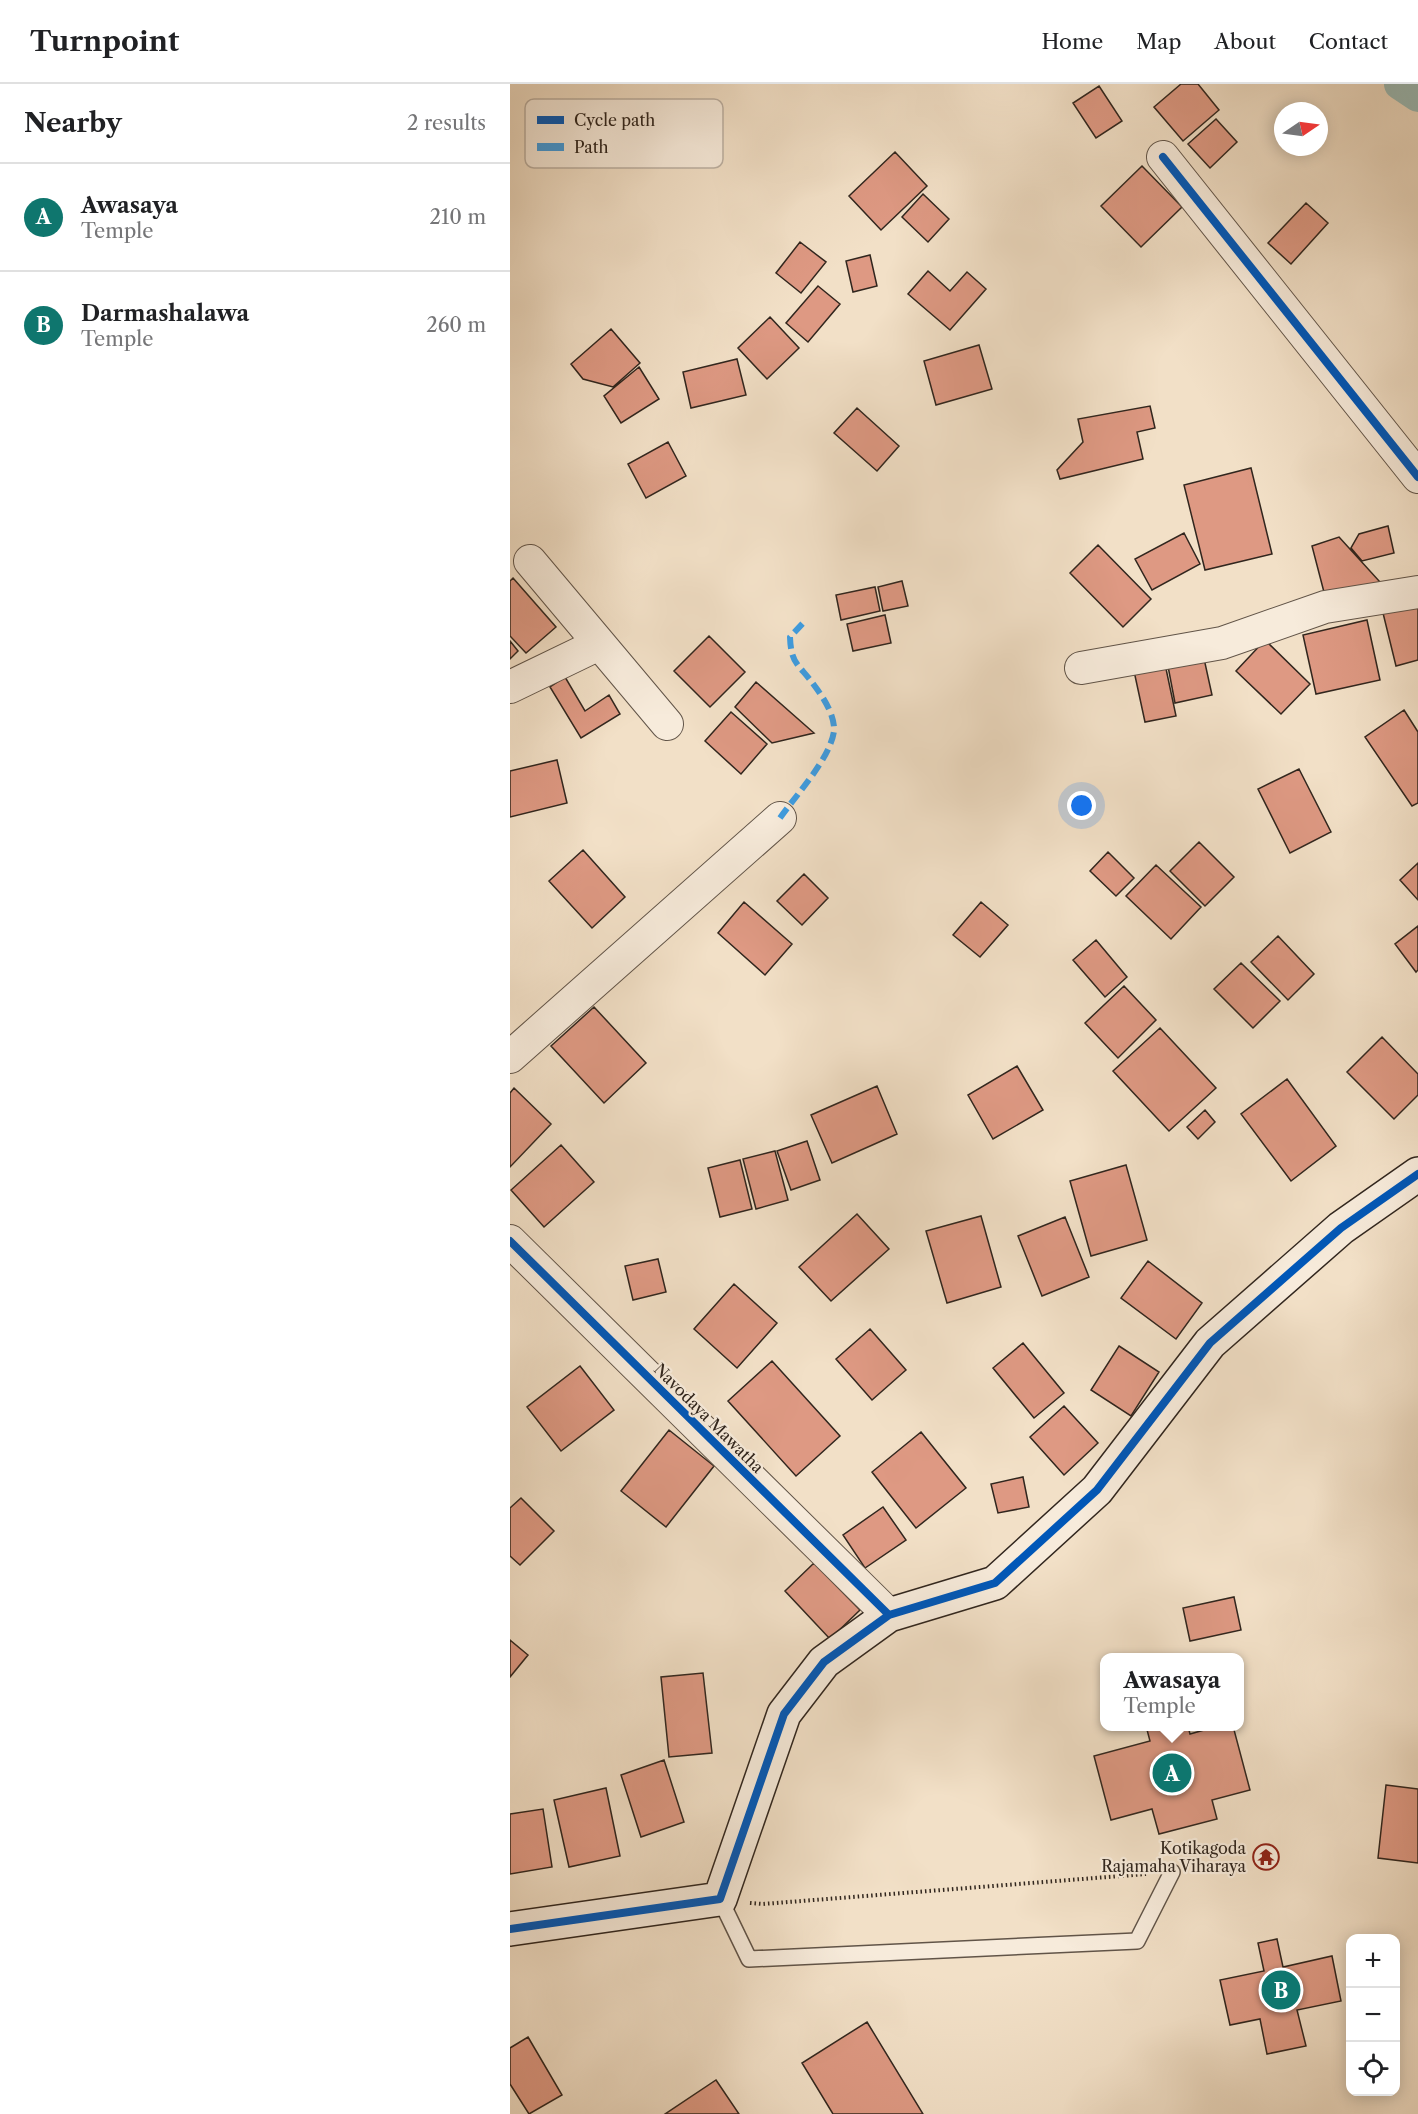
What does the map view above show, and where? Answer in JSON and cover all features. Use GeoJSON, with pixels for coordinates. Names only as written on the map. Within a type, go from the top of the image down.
{"type":"FeatureCollection","features":[{"type":"Feature","properties":{"kind":"street"},"geometry":{"type":"LineString","coordinates":[[1163,158],[1418,477]]}},
{"type":"Feature","properties":{"kind":"street"},"geometry":{"type":"LineString","coordinates":[[530,561],[667,724]]}},
{"type":"Feature","properties":{"kind":"street"},"geometry":{"type":"LineString","coordinates":[[1081,669],[1222,643],[1325,607],[1418,592]]}},
{"type":"Feature","properties":{"kind":"street"},"geometry":{"type":"LineString","coordinates":[[510,687],[599,644]]}},
{"type":"Feature","properties":{"kind":"street"},"geometry":{"type":"LineString","coordinates":[[510,1057],[780,818]]}},
{"type":"Feature","properties":{"kind":"street"},"geometry":{"type":"LineString","coordinates":[[510,1929],[720,1899],[784,1714],[824,1662],[889,1615],[995,1583],[1097,1490],[1210,1343],[1341,1228],[1418,1174]]}},
{"type":"Feature","properties":{"kind":"street","name":"Navodaya Mawatha"},"geometry":{"type":"LineString","coordinates":[[510,1241],[889,1615]]}},
{"type":"Feature","properties":{"kind":"lane"},"geometry":{"type":"LineString","coordinates":[[720,1899],[749,1959],[1137,1941],[1172,1872]]}},
{"type":"Feature","properties":{"kind":"path"},"geometry":{"type":"LineString","coordinates":[[720,1899],[763,1904],[1172,1872]]}},
{"type":"Feature","properties":{"kind":"building"},"geometry":{"type":"Polygon","coordinates":[[[1181,84],[1198,84],[1219,110],[1183,141],[1154,107],[1181,84]]]}},
{"type":"Feature","properties":{"kind":"building"},"geometry":{"type":"Polygon","coordinates":[[[1099,86],[1122,121],[1096,138],[1073,103],[1099,86]]]}},
{"type":"Feature","properties":{"kind":"building"},"geometry":{"type":"Polygon","coordinates":[[[1216,119],[1237,142],[1210,168],[1188,144],[1216,119]]]}},
{"type":"Feature","properties":{"kind":"building"},"geometry":{"type":"Polygon","coordinates":[[[895,152],[927,186],[881,230],[849,196],[895,152]]]}},
{"type":"Feature","properties":{"kind":"building"},"geometry":{"type":"Polygon","coordinates":[[[1142,166],[1182,207],[1141,247],[1101,206],[1142,166]]]}},
{"type":"Feature","properties":{"kind":"building"},"geometry":{"type":"Polygon","coordinates":[[[923,194],[949,219],[928,242],[902,217],[923,194]]]}},
{"type":"Feature","properties":{"kind":"building"},"geometry":{"type":"Polygon","coordinates":[[[1306,203],[1328,223],[1291,264],[1268,243],[1306,203]]]}},
{"type":"Feature","properties":{"kind":"building"},"geometry":{"type":"Polygon","coordinates":[[[800,242],[826,262],[801,293],[776,273],[800,242]]]}},
{"type":"Feature","properties":{"kind":"building"},"geometry":{"type":"Polygon","coordinates":[[[870,255],[877,286],[853,292],[846,261],[870,255]]]}},
{"type":"Feature","properties":{"kind":"building"},"geometry":{"type":"Polygon","coordinates":[[[928,271],[950,291],[967,272],[986,289],[950,330],[908,294],[928,271]]]}},
{"type":"Feature","properties":{"kind":"building"},"geometry":{"type":"Polygon","coordinates":[[[818,286],[840,304],[808,342],[786,323],[818,286]]]}},
{"type":"Feature","properties":{"kind":"building"},"geometry":{"type":"Polygon","coordinates":[[[770,317],[799,348],[767,379],[738,348],[770,317]]]}},
{"type":"Feature","properties":{"kind":"building"},"geometry":{"type":"Polygon","coordinates":[[[611,329],[640,363],[613,387],[583,379],[571,364],[611,329]]]}},
{"type":"Feature","properties":{"kind":"building"},"geometry":{"type":"Polygon","coordinates":[[[979,345],[992,389],[936,405],[924,361],[979,345]]]}},
{"type":"Feature","properties":{"kind":"building"},"geometry":{"type":"Polygon","coordinates":[[[737,359],[746,395],[691,408],[683,372],[737,359]]]}},
{"type":"Feature","properties":{"kind":"building"},"geometry":{"type":"Polygon","coordinates":[[[639,367],[659,399],[621,423],[604,396],[639,367]]]}},
{"type":"Feature","properties":{"kind":"building"},"geometry":{"type":"Polygon","coordinates":[[[1150,406],[1155,428],[1137,432],[1143,459],[1060,479],[1057,470],[1083,442],[1078,419],[1150,406]]]}},
{"type":"Feature","properties":{"kind":"building"},"geometry":{"type":"Polygon","coordinates":[[[857,408],[899,446],[877,471],[834,433],[857,408]]]}},
{"type":"Feature","properties":{"kind":"building"},"geometry":{"type":"Polygon","coordinates":[[[668,442],[686,476],[646,498],[628,464],[668,442]]]}},
{"type":"Feature","properties":{"kind":"building"},"geometry":{"type":"Polygon","coordinates":[[[1251,468],[1272,554],[1205,570],[1184,485],[1251,468]]]}},
{"type":"Feature","properties":{"kind":"building"},"geometry":{"type":"Polygon","coordinates":[[[1388,526],[1394,553],[1362,561],[1351,548],[1359,534],[1388,526]]]}},
{"type":"Feature","properties":{"kind":"building"},"geometry":{"type":"Polygon","coordinates":[[[1184,533],[1200,564],[1152,590],[1135,559],[1184,533]]]}},
{"type":"Feature","properties":{"kind":"building"},"geometry":{"type":"Polygon","coordinates":[[[1339,537],[1380,582],[1325,596],[1312,546],[1339,537]]]}},
{"type":"Feature","properties":{"kind":"building"},"geometry":{"type":"Polygon","coordinates":[[[1098,545],[1151,599],[1123,627],[1070,573],[1098,545]]]}},
{"type":"Feature","properties":{"kind":"building"},"geometry":{"type":"Polygon","coordinates":[[[513,578],[556,627],[526,653],[510,636],[510,581],[513,578]]]}},
{"type":"Feature","properties":{"kind":"building"},"geometry":{"type":"Polygon","coordinates":[[[902,581],[908,606],[883,611],[878,587],[902,581]]]}},
{"type":"Feature","properties":{"kind":"building"},"geometry":{"type":"Polygon","coordinates":[[[875,587],[880,611],[841,620],[836,595],[875,587]]]}},
{"type":"Feature","properties":{"kind":"building"},"geometry":{"type":"Polygon","coordinates":[[[1418,604],[1418,660],[1396,666],[1383,613],[1418,604]]]}},
{"type":"Feature","properties":{"kind":"building"},"geometry":{"type":"Polygon","coordinates":[[[885,615],[891,643],[853,651],[847,624],[885,615]]]}},
{"type":"Feature","properties":{"kind":"building"},"geometry":{"type":"Polygon","coordinates":[[[1367,620],[1380,680],[1316,694],[1303,635],[1367,620]]]}},
{"type":"Feature","properties":{"kind":"building"},"geometry":{"type":"Polygon","coordinates":[[[709,636],[745,672],[710,707],[674,671],[709,636]]]}},
{"type":"Feature","properties":{"kind":"building"},"geometry":{"type":"Polygon","coordinates":[[[1265,640],[1310,684],[1281,714],[1236,671],[1265,640]]]}},
{"type":"Feature","properties":{"kind":"building"},"geometry":{"type":"Polygon","coordinates":[[[510,641],[518,651],[510,659],[510,641]]]}},
{"type":"Feature","properties":{"kind":"building"},"geometry":{"type":"Polygon","coordinates":[[[1203,654],[1212,695],[1175,703],[1167,661],[1203,654]]]}},
{"type":"Feature","properties":{"kind":"building"},"geometry":{"type":"Polygon","coordinates":[[[1165,664],[1176,716],[1145,722],[1134,671],[1165,664]]]}},
{"type":"Feature","properties":{"kind":"building"},"geometry":{"type":"Polygon","coordinates":[[[565,677],[585,711],[609,695],[620,714],[581,738],[550,687],[565,677]]]}},
{"type":"Feature","properties":{"kind":"building"},"geometry":{"type":"Polygon","coordinates":[[[756,682],[814,733],[772,743],[735,707],[756,682]]]}},
{"type":"Feature","properties":{"kind":"building"},"geometry":{"type":"Polygon","coordinates":[[[1404,710],[1418,732],[1418,803],[1412,806],[1365,737],[1404,710]]]}},
{"type":"Feature","properties":{"kind":"building"},"geometry":{"type":"Polygon","coordinates":[[[731,712],[767,744],[741,774],[705,741],[731,712]]]}},
{"type":"Feature","properties":{"kind":"building"},"geometry":{"type":"Polygon","coordinates":[[[557,760],[567,803],[510,817],[510,771],[557,760]]]}},
{"type":"Feature","properties":{"kind":"building"},"geometry":{"type":"Polygon","coordinates":[[[1299,769],[1331,832],[1290,853],[1258,789],[1299,769]]]}},
{"type":"Feature","properties":{"kind":"building"},"geometry":{"type":"Polygon","coordinates":[[[1199,842],[1234,877],[1205,906],[1170,871],[1199,842]]]}},
{"type":"Feature","properties":{"kind":"building"},"geometry":{"type":"Polygon","coordinates":[[[583,850],[625,897],[592,928],[549,881],[583,850]]]}},
{"type":"Feature","properties":{"kind":"building"},"geometry":{"type":"Polygon","coordinates":[[[1108,852],[1134,878],[1116,896],[1090,871],[1108,852]]]}},
{"type":"Feature","properties":{"kind":"building"},"geometry":{"type":"Polygon","coordinates":[[[1418,863],[1418,900],[1400,880],[1418,863]]]}},
{"type":"Feature","properties":{"kind":"building"},"geometry":{"type":"Polygon","coordinates":[[[1156,865],[1201,907],[1171,939],[1126,896],[1156,865]]]}},
{"type":"Feature","properties":{"kind":"building"},"geometry":{"type":"Polygon","coordinates":[[[804,874],[828,898],[802,925],[777,901],[804,874]]]}},
{"type":"Feature","properties":{"kind":"building"},"geometry":{"type":"Polygon","coordinates":[[[744,902],[792,944],[765,975],[718,933],[744,902]]]}},
{"type":"Feature","properties":{"kind":"building"},"geometry":{"type":"Polygon","coordinates":[[[981,902],[1008,925],[980,957],[953,935],[981,902]]]}},
{"type":"Feature","properties":{"kind":"building"},"geometry":{"type":"Polygon","coordinates":[[[1418,926],[1418,970],[1416,972],[1395,944],[1418,926]]]}},
{"type":"Feature","properties":{"kind":"building"},"geometry":{"type":"Polygon","coordinates":[[[1278,936],[1314,974],[1288,1000],[1251,962],[1278,936]]]}},
{"type":"Feature","properties":{"kind":"building"},"geometry":{"type":"Polygon","coordinates":[[[1096,940],[1127,977],[1105,997],[1073,960],[1096,940]]]}},
{"type":"Feature","properties":{"kind":"building"},"geometry":{"type":"Polygon","coordinates":[[[1241,963],[1280,1001],[1253,1028],[1214,989],[1241,963]]]}},
{"type":"Feature","properties":{"kind":"building"},"geometry":{"type":"Polygon","coordinates":[[[1124,986],[1156,1020],[1118,1058],[1085,1023],[1124,986]]]}},
{"type":"Feature","properties":{"kind":"building"},"geometry":{"type":"Polygon","coordinates":[[[594,1007],[646,1063],[604,1103],[551,1046],[594,1007]]]}},
{"type":"Feature","properties":{"kind":"building"},"geometry":{"type":"Polygon","coordinates":[[[1160,1028],[1216,1088],[1169,1131],[1113,1071],[1160,1028]]]}},
{"type":"Feature","properties":{"kind":"building"},"geometry":{"type":"Polygon","coordinates":[[[1382,1037],[1418,1074],[1418,1095],[1394,1119],[1347,1072],[1382,1037]]]}},
{"type":"Feature","properties":{"kind":"building"},"geometry":{"type":"Polygon","coordinates":[[[1017,1066],[1043,1110],[993,1139],[968,1095],[1017,1066]]]}},
{"type":"Feature","properties":{"kind":"building"},"geometry":{"type":"Polygon","coordinates":[[[1287,1079],[1336,1146],[1291,1181],[1241,1114],[1287,1079]]]}},
{"type":"Feature","properties":{"kind":"building"},"geometry":{"type":"Polygon","coordinates":[[[877,1086],[897,1134],[832,1163],[811,1115],[877,1086]]]}},
{"type":"Feature","properties":{"kind":"building"},"geometry":{"type":"Polygon","coordinates":[[[514,1088],[551,1124],[510,1167],[510,1093],[514,1088]]]}},
{"type":"Feature","properties":{"kind":"building"},"geometry":{"type":"Polygon","coordinates":[[[1205,1110],[1215,1122],[1198,1139],[1187,1127],[1205,1110]]]}},
{"type":"Feature","properties":{"kind":"building"},"geometry":{"type":"Polygon","coordinates":[[[807,1141],[820,1180],[791,1190],[777,1151],[807,1141]]]}},
{"type":"Feature","properties":{"kind":"building"},"geometry":{"type":"Polygon","coordinates":[[[561,1145],[594,1182],[544,1227],[511,1190],[561,1145]]]}},
{"type":"Feature","properties":{"kind":"building"},"geometry":{"type":"Polygon","coordinates":[[[775,1151],[788,1200],[756,1209],[743,1159],[775,1151]]]}},
{"type":"Feature","properties":{"kind":"building"},"geometry":{"type":"Polygon","coordinates":[[[740,1160],[752,1209],[720,1217],[708,1168],[740,1160]]]}},
{"type":"Feature","properties":{"kind":"building"},"geometry":{"type":"Polygon","coordinates":[[[1126,1165],[1147,1240],[1091,1256],[1070,1181],[1126,1165]]]}},
{"type":"Feature","properties":{"kind":"building"},"geometry":{"type":"Polygon","coordinates":[[[857,1214],[889,1249],[831,1301],[799,1267],[857,1214]]]}},
{"type":"Feature","properties":{"kind":"building"},"geometry":{"type":"Polygon","coordinates":[[[981,1216],[1001,1287],[947,1303],[926,1231],[981,1216]]]}},
{"type":"Feature","properties":{"kind":"building"},"geometry":{"type":"Polygon","coordinates":[[[1065,1217],[1089,1277],[1042,1296],[1018,1236],[1065,1217]]]}},
{"type":"Feature","properties":{"kind":"building"},"geometry":{"type":"Polygon","coordinates":[[[658,1259],[666,1292],[633,1300],[625,1266],[658,1259]]]}},
{"type":"Feature","properties":{"kind":"building"},"geometry":{"type":"Polygon","coordinates":[[[1148,1261],[1202,1303],[1176,1339],[1121,1298],[1148,1261]]]}},
{"type":"Feature","properties":{"kind":"building"},"geometry":{"type":"Polygon","coordinates":[[[734,1284],[777,1323],[737,1368],[694,1329],[734,1284]]]}},
{"type":"Feature","properties":{"kind":"building"},"geometry":{"type":"Polygon","coordinates":[[[870,1329],[906,1370],[872,1400],[836,1359],[870,1329]]]}},
{"type":"Feature","properties":{"kind":"building"},"geometry":{"type":"Polygon","coordinates":[[[1023,1343],[1064,1393],[1034,1418],[993,1368],[1023,1343]]]}},
{"type":"Feature","properties":{"kind":"building"},"geometry":{"type":"Polygon","coordinates":[[[1119,1346],[1159,1372],[1131,1416],[1091,1390],[1119,1346]]]}},
{"type":"Feature","properties":{"kind":"building"},"geometry":{"type":"Polygon","coordinates":[[[772,1361],[840,1436],[796,1476],[728,1401],[772,1361]]]}},
{"type":"Feature","properties":{"kind":"building"},"geometry":{"type":"Polygon","coordinates":[[[580,1366],[614,1410],[561,1451],[527,1407],[580,1366]]]}},
{"type":"Feature","properties":{"kind":"building"},"geometry":{"type":"Polygon","coordinates":[[[1064,1406],[1098,1443],[1064,1475],[1030,1437],[1064,1406]]]}},
{"type":"Feature","properties":{"kind":"building"},"geometry":{"type":"Polygon","coordinates":[[[669,1430],[714,1466],[666,1527],[621,1491],[669,1430]]]}},
{"type":"Feature","properties":{"kind":"building"},"geometry":{"type":"Polygon","coordinates":[[[921,1432],[966,1488],[916,1528],[872,1472],[921,1432]]]}},
{"type":"Feature","properties":{"kind":"building"},"geometry":{"type":"Polygon","coordinates":[[[1023,1477],[1029,1507],[998,1513],[991,1484],[1023,1477]]]}},
{"type":"Feature","properties":{"kind":"building"},"geometry":{"type":"Polygon","coordinates":[[[521,1498],[554,1531],[520,1565],[510,1556],[510,1508],[521,1498]]]}},
{"type":"Feature","properties":{"kind":"building"},"geometry":{"type":"Polygon","coordinates":[[[883,1507],[906,1540],[865,1568],[843,1535],[883,1507]]]}},
{"type":"Feature","properties":{"kind":"building"},"geometry":{"type":"Polygon","coordinates":[[[814,1563],[860,1610],[830,1639],[785,1591],[814,1563]]]}},
{"type":"Feature","properties":{"kind":"building"},"geometry":{"type":"Polygon","coordinates":[[[1234,1597],[1241,1630],[1190,1641],[1183,1608],[1234,1597]]]}},
{"type":"Feature","properties":{"kind":"building"},"geometry":{"type":"Polygon","coordinates":[[[510,1640],[528,1655],[510,1677],[510,1640]]]}},
{"type":"Feature","properties":{"kind":"building"},"geometry":{"type":"Polygon","coordinates":[[[703,1673],[712,1753],[669,1757],[661,1677],[703,1673]]]}},
{"type":"Feature","properties":{"kind":"building"},"geometry":{"type":"Polygon","coordinates":[[[1147,1731],[1189,1731],[1190,1734],[1200,1731],[1234,1731],[1250,1790],[1212,1800],[1217,1819],[1159,1834],[1152,1809],[1111,1820],[1094,1756],[1150,1741],[1147,1731]]]}},
{"type":"Feature","properties":{"kind":"building"},"geometry":{"type":"Polygon","coordinates":[[[664,1760],[684,1822],[641,1837],[621,1775],[664,1760]]]}},
{"type":"Feature","properties":{"kind":"building"},"geometry":{"type":"Polygon","coordinates":[[[1386,1785],[1418,1789],[1418,1863],[1378,1858],[1386,1785]]]}},
{"type":"Feature","properties":{"kind":"building"},"geometry":{"type":"Polygon","coordinates":[[[606,1788],[620,1856],[569,1867],[554,1800],[606,1788]]]}},
{"type":"Feature","properties":{"kind":"building"},"geometry":{"type":"Polygon","coordinates":[[[543,1809],[552,1867],[510,1874],[510,1814],[543,1809]]]}},
{"type":"Feature","properties":{"kind":"building"},"geometry":{"type":"Polygon","coordinates":[[[1277,1939],[1283,1967],[1332,1956],[1341,2001],[1297,2010],[1306,2046],[1267,2054],[1260,2019],[1230,2025],[1220,1980],[1264,1971],[1258,1943],[1277,1939]]]}},
{"type":"Feature","properties":{"kind":"building"},"geometry":{"type":"Polygon","coordinates":[[[867,2022],[923,2114],[833,2114],[802,2063],[867,2022]]]}},
{"type":"Feature","properties":{"kind":"building"},"geometry":{"type":"Polygon","coordinates":[[[528,2037],[562,2095],[529,2114],[510,2084],[510,2048],[528,2037]]]}},
{"type":"Feature","properties":{"kind":"building"},"geometry":{"type":"Polygon","coordinates":[[[716,2080],[739,2114],[665,2114],[716,2080]]]}},
{"type":"Feature","properties":{"kind":"waterway"},"geometry":{"type":"LineString","coordinates":[[1400,84],[1418,96]]}},
{"type":"Feature","properties":{"kind":"marked path"},"geometry":{"type":"LineString","coordinates":[[780,818],[819,765],[834,731],[833,719],[828,706],[797,664],[792,653],[790,637],[804,622]]}},
{"type":"Feature","properties":{"kind":"cycle path"},"geometry":{"type":"LineString","coordinates":[[1163,157],[1418,477]]}},
{"type":"Feature","properties":{"kind":"cycle path"},"geometry":{"type":"LineString","coordinates":[[510,1929],[720,1899],[784,1714],[824,1662],[889,1615],[995,1583],[1097,1490],[1210,1343],[1341,1228],[1418,1174]]}},
{"type":"Feature","properties":{"kind":"cycle path"},"geometry":{"type":"LineString","coordinates":[[510,1241],[889,1615]]}},
{"type":"Feature","properties":{"kind":"place","name":"Awasaya"},"geometry":{"type":"Point","coordinates":[1172,1773]}},
{"type":"Feature","properties":{"kind":"place","name":"Kotikagoda Rajamaha Viharaya"},"geometry":{"type":"Point","coordinates":[1266,1857]}},
{"type":"Feature","properties":{"kind":"place","name":"Darmashalawa"},"geometry":{"type":"Point","coordinates":[1281,1990]}}]}
